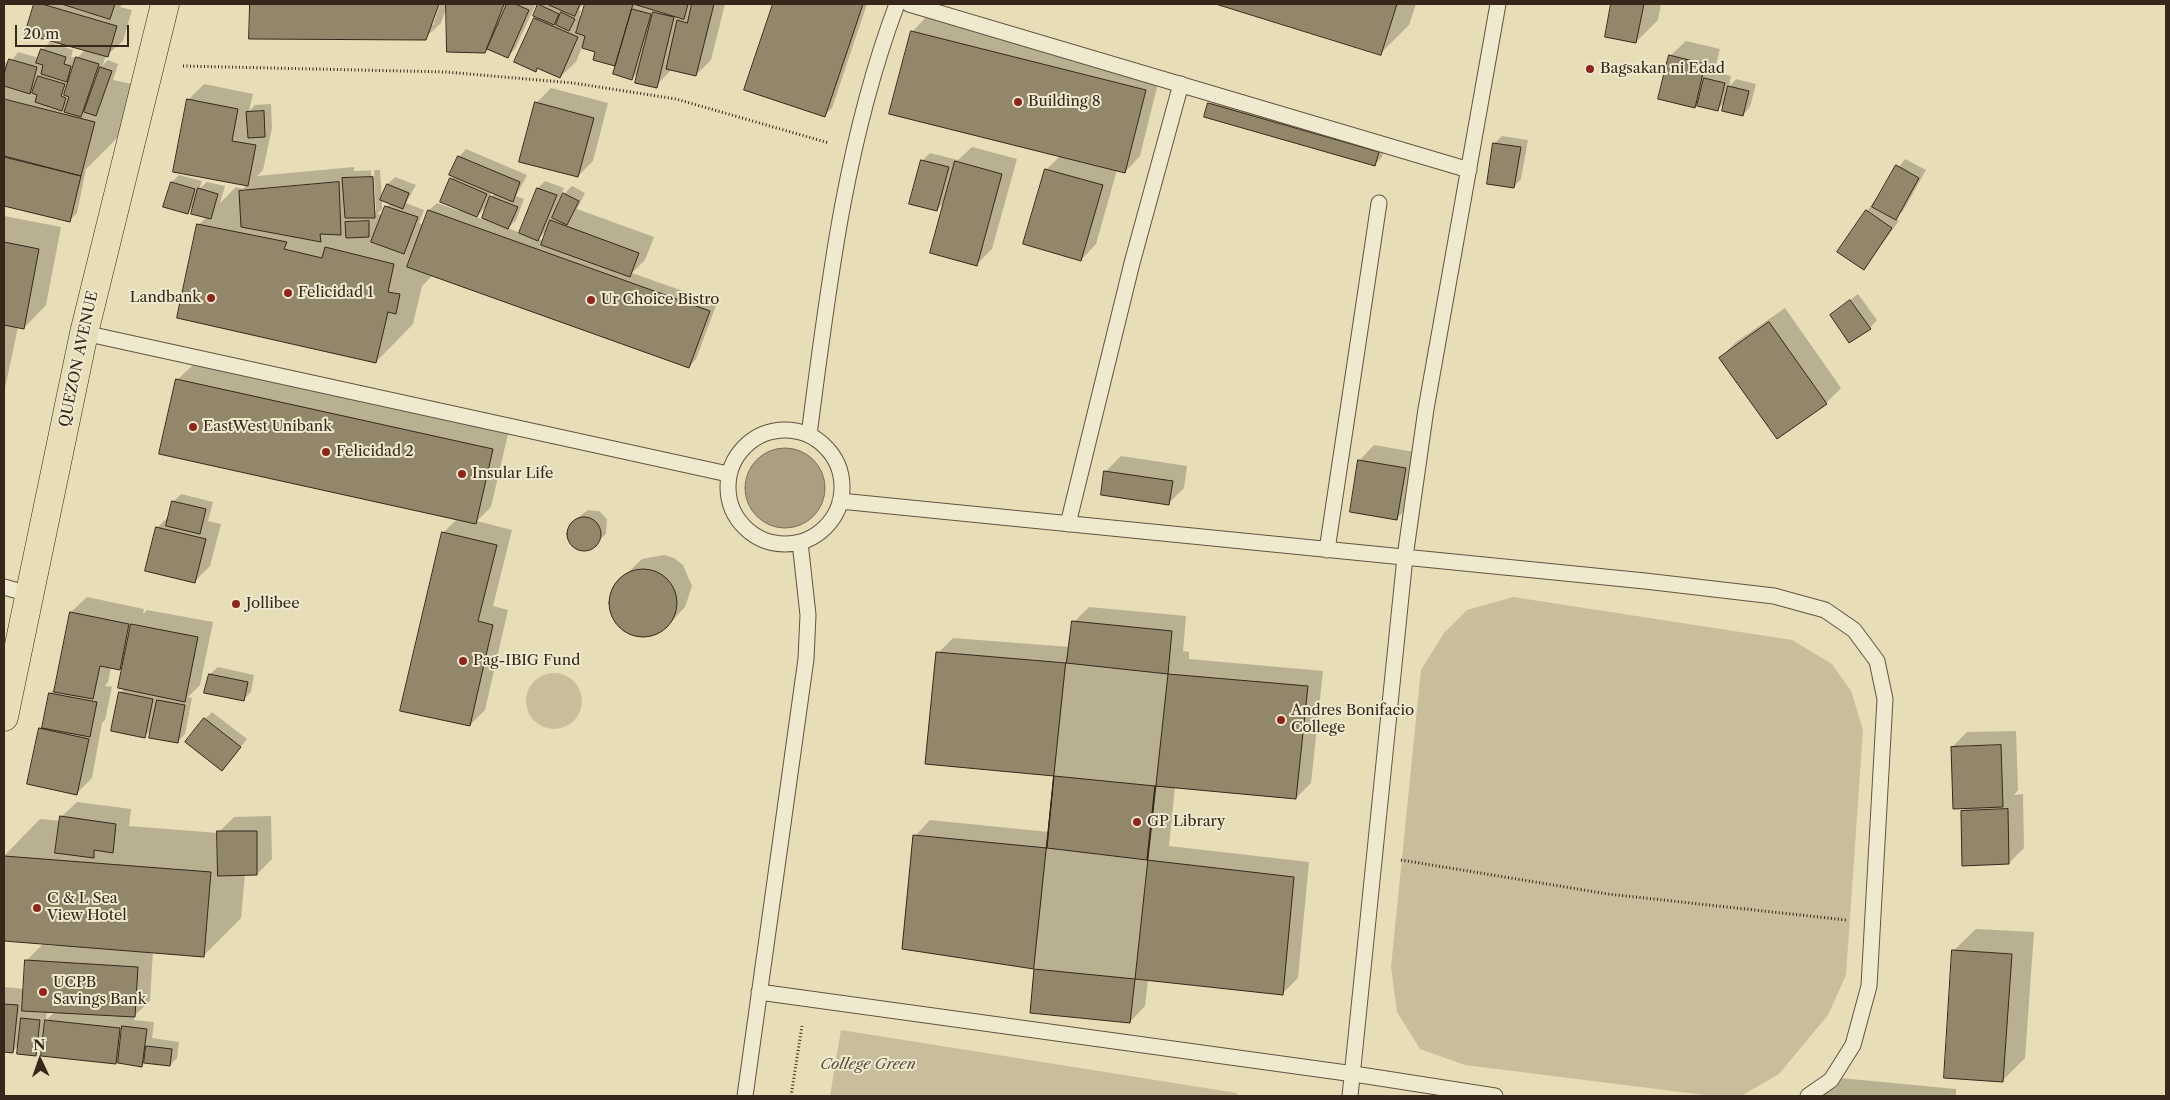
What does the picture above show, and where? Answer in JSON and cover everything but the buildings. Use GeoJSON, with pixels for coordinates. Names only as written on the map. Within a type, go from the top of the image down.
{"type":"FeatureCollection","features":[{"type":"Feature","properties":{"kind":"main road","name":"QUEZON AVENUE"},"geometry":{"type":"LineString","coordinates":[[4,716],[16,591],[84,333],[165,4]]}},
{"type":"Feature","properties":{"kind":"lane"},"geometry":{"type":"LineString","coordinates":[[809,435],[828,294],[854,150],[868,91],[897,4]]}},
{"type":"Feature","properties":{"kind":"lane"},"geometry":{"type":"LineString","coordinates":[[909,4],[1469,170]]}},
{"type":"Feature","properties":{"kind":"lane"},"geometry":{"type":"LineString","coordinates":[[1350,1096],[1354,1074],[1405,558],[1426,409],[1498,4]]}},
{"type":"Feature","properties":{"kind":"lane"},"geometry":{"type":"LineString","coordinates":[[1068,524],[1132,263],[1181,84]]}},
{"type":"Feature","properties":{"kind":"lane"},"geometry":{"type":"LineString","coordinates":[[1328,550],[1379,203]]}},
{"type":"Feature","properties":{"kind":"lane"},"geometry":{"type":"LineString","coordinates":[[84,333],[728,474]]}},
{"type":"Feature","properties":{"kind":"lane"},"geometry":{"type":"LineString","coordinates":[[775,430],[792,430],[809,435],[822,443],[833,455],[839,470],[842,485],[840,501],[835,515],[814,536],[800,542],[783,544],[766,541],[745,527],[730,507],[727,491],[728,474],[735,458],[745,445],[759,436],[775,430]]}},
{"type":"Feature","properties":{"kind":"lane"},"geometry":{"type":"LineString","coordinates":[[840,501],[1774,596],[1825,610],[1854,630],[1877,661],[1885,700],[1869,986],[1853,1045],[1830,1080],[1808,1096]]}},
{"type":"Feature","properties":{"kind":"lane"},"geometry":{"type":"LineString","coordinates":[[744,1096],[806,659],[808,614],[800,542]]}},
{"type":"Feature","properties":{"kind":"lane"},"geometry":{"type":"LineString","coordinates":[[759,992],[1354,1074],[1495,1096]]}},
{"type":"Feature","properties":{"kind":"path"},"geometry":{"type":"LineString","coordinates":[[150,65],[446,72],[573,83],[676,99],[854,150]]}},
{"type":"Feature","properties":{"kind":"path"},"geometry":{"type":"LineString","coordinates":[[1376,856],[1608,894],[1872,922]]}},
{"type":"Feature","properties":{"kind":"path"},"geometry":{"type":"LineString","coordinates":[[792,1096],[806,998]]}},
{"type":"Feature","properties":{"kind":"green space"},"geometry":{"type":"Polygon","coordinates":[[[1513,597],[1792,640],[1832,664],[1851,691],[1863,730],[1846,975],[1828,1015],[1779,1074],[1741,1096],[1712,1096],[1465,1065],[1420,1049],[1397,1012],[1391,967],[1421,670],[1444,633],[1467,610],[1513,597]]]}},
{"type":"Feature","properties":{"kind":"green space"},"geometry":{"type":"Polygon","coordinates":[[[549,673],[559,673],[574,681],[580,690],[582,701],[580,712],[574,721],[559,729],[549,729],[538,724],[531,717],[526,706],[526,696],[531,685],[538,678],[549,673]]]}},
{"type":"Feature","properties":{"kind":"green space","name":"College Green"},"geometry":{"type":"Polygon","coordinates":[[[841,1030],[1237,1093],[1237,1096],[830,1096],[841,1030]]]}},
{"type":"Feature","properties":{"kind":"shaded area"},"geometry":{"type":"Polygon","coordinates":[[[785,448],[800,451],[813,460],[822,473],[825,488],[822,503],[813,516],[800,525],[785,528],[770,525],[757,516],[748,503],[745,488],[748,473],[757,460],[770,451],[785,448]]]}},
{"type":"Feature","properties":{"kind":"place","name":"Bagsakan ni Edad"},"geometry":{"type":"Point","coordinates":[1590,69]}},
{"type":"Feature","properties":{"kind":"place","name":"Building 8"},"geometry":{"type":"Point","coordinates":[1018,102]}},
{"type":"Feature","properties":{"kind":"place","name":"Felicidad 1"},"geometry":{"type":"Point","coordinates":[288,293]}},
{"type":"Feature","properties":{"kind":"place","name":"Landbank"},"geometry":{"type":"Point","coordinates":[211,298]}},
{"type":"Feature","properties":{"kind":"place","name":"Ur Choice Bistro"},"geometry":{"type":"Point","coordinates":[591,300]}},
{"type":"Feature","properties":{"kind":"place","name":"EastWest Unibank"},"geometry":{"type":"Point","coordinates":[193,427]}},
{"type":"Feature","properties":{"kind":"place","name":"Felicidad 2"},"geometry":{"type":"Point","coordinates":[326,452]}},
{"type":"Feature","properties":{"kind":"place","name":"Insular Life"},"geometry":{"type":"Point","coordinates":[462,474]}},
{"type":"Feature","properties":{"kind":"place","name":"Jollibee"},"geometry":{"type":"Point","coordinates":[236,604]}},
{"type":"Feature","properties":{"kind":"place","name":"Pag-IBIG Fund"},"geometry":{"type":"Point","coordinates":[463,661]}},
{"type":"Feature","properties":{"kind":"place","name":"Andres Bonifacio College"},"geometry":{"type":"Point","coordinates":[1281,720]}},
{"type":"Feature","properties":{"kind":"place","name":"GP Library"},"geometry":{"type":"Point","coordinates":[1137,822]}},
{"type":"Feature","properties":{"kind":"place","name":"C & L Sea View Hotel"},"geometry":{"type":"Point","coordinates":[37,908]}},
{"type":"Feature","properties":{"kind":"place","name":"UCPB Savings Bank"},"geometry":{"type":"Point","coordinates":[43,992]}}]}
